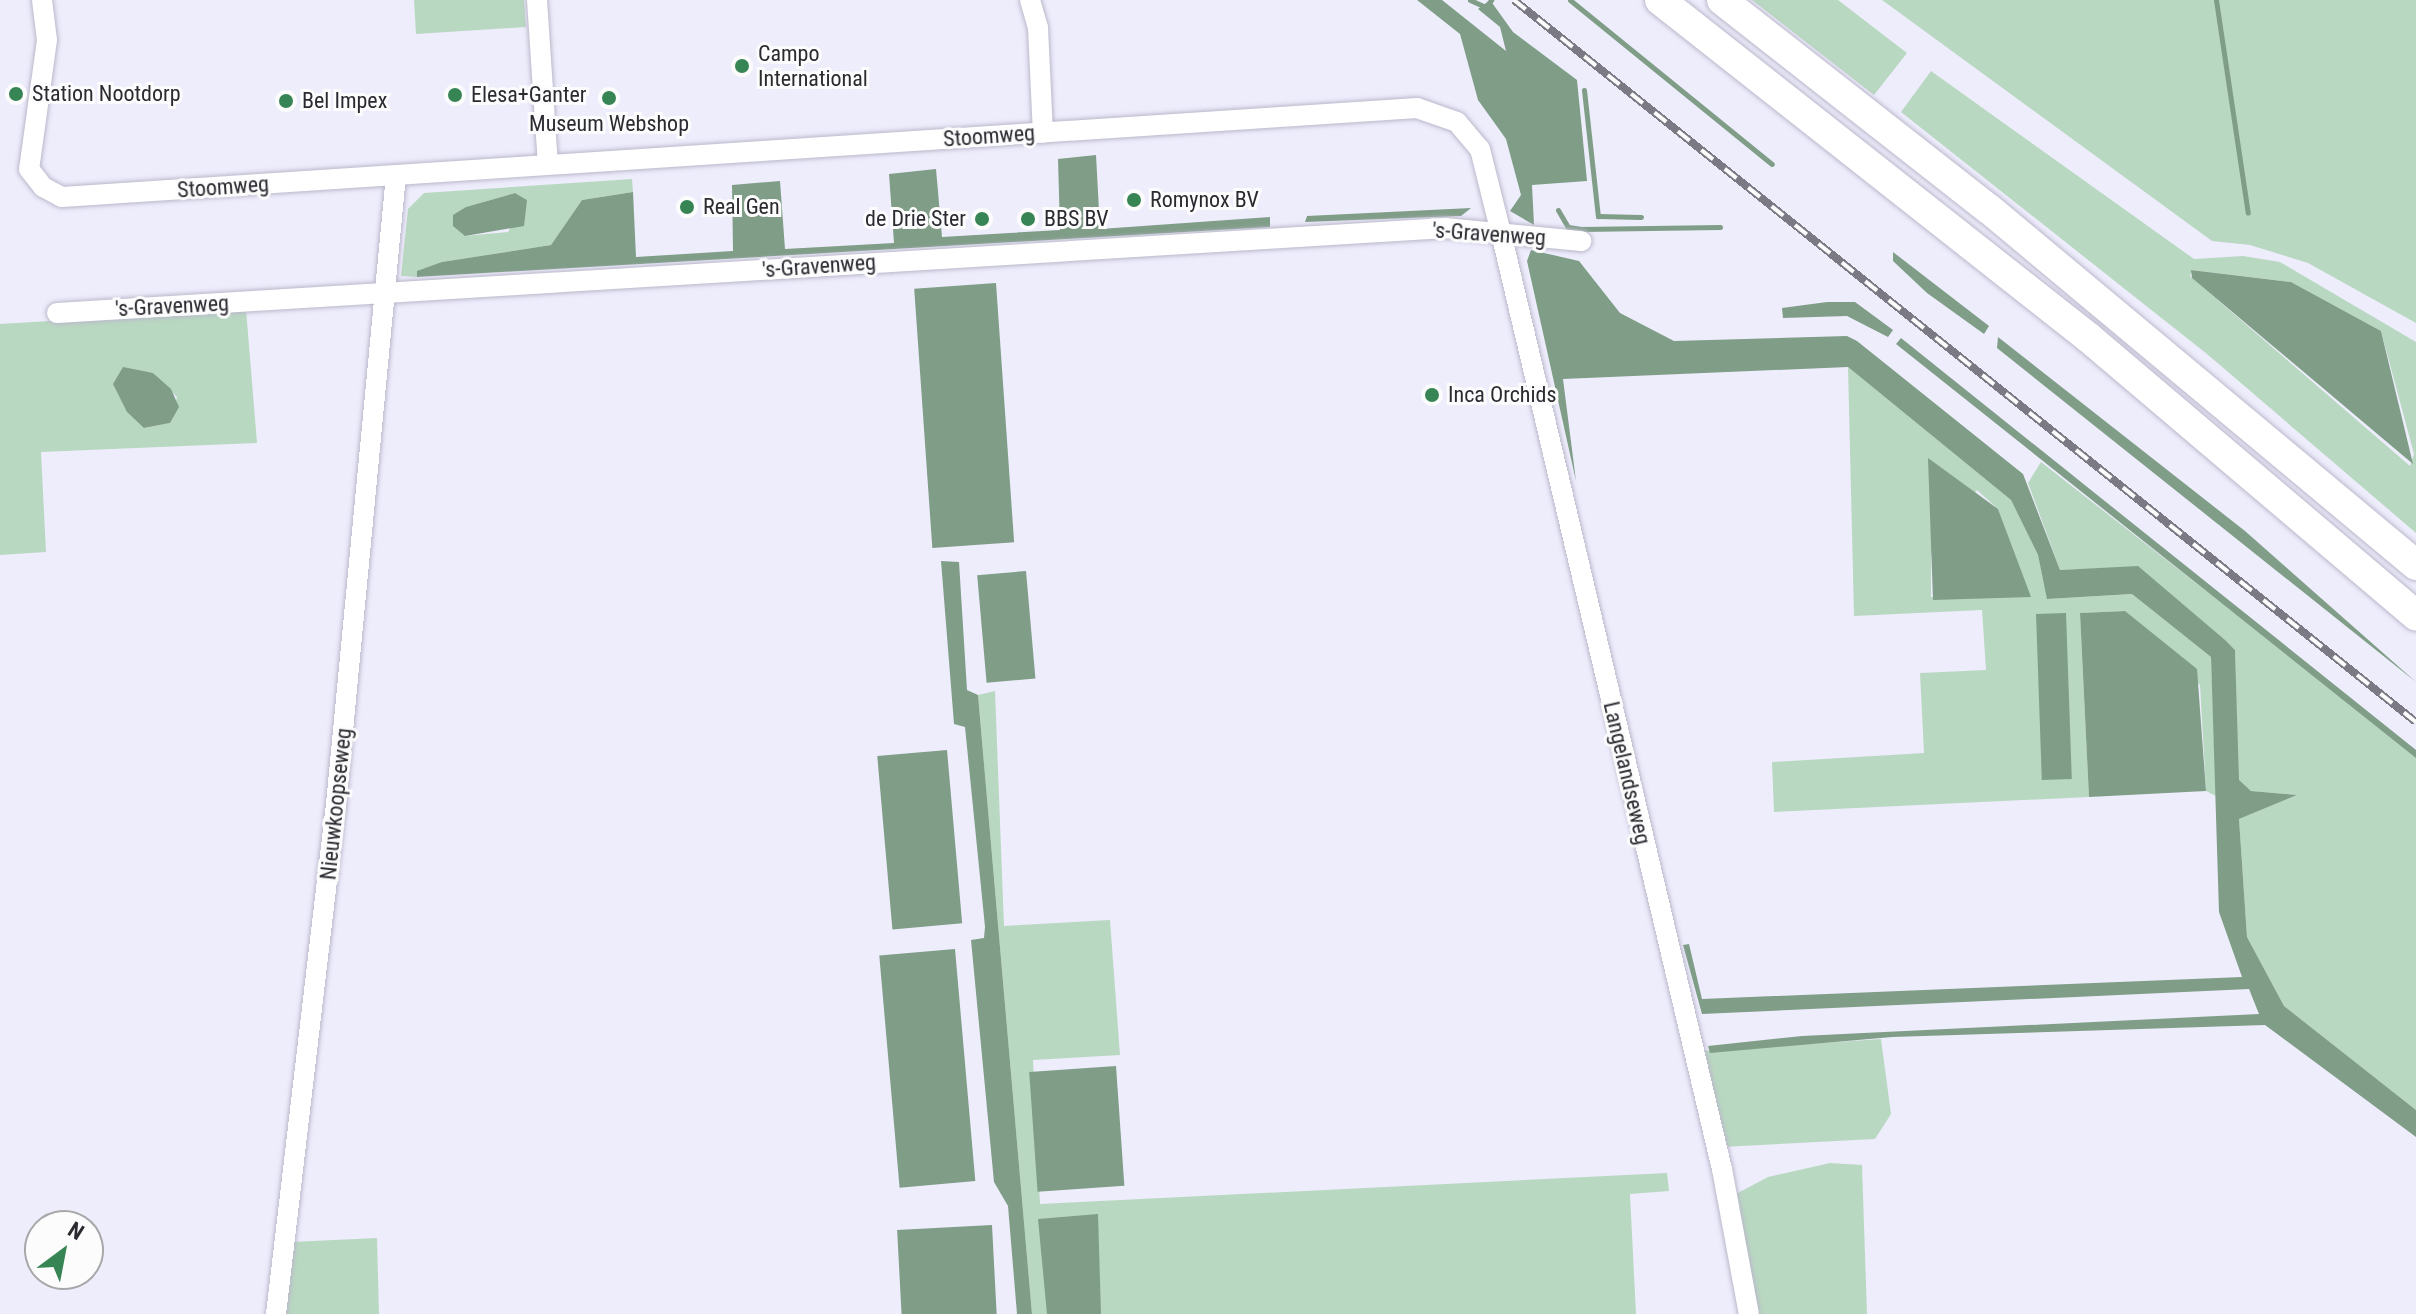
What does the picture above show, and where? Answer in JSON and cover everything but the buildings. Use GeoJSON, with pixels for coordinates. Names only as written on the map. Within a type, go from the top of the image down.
{"type":"FeatureCollection","features":[{"type":"Feature","properties":{"kind":"highway"},"geometry":{"type":"LineString","coordinates":[[1660,0],[2089,338],[2416,615]]}},
{"type":"Feature","properties":{"kind":"highway"},"geometry":{"type":"LineString","coordinates":[[1722,0],[2001,219],[2416,565]]}},
{"type":"Feature","properties":{"kind":"street","name":"Stoomweg"},"geometry":{"type":"LineString","coordinates":[[42,0],[47,40],[28,153],[29,169],[50,192],[75,196],[1401,109],[1440,112],[1470,133],[1480,149],[1501,233]]}},
{"type":"Feature","properties":{"kind":"street"},"geometry":{"type":"LineString","coordinates":[[537,0],[548,164]]}},
{"type":"Feature","properties":{"kind":"street"},"geometry":{"type":"LineString","coordinates":[[1030,0],[1038,28],[1043,133]]}},
{"type":"Feature","properties":{"kind":"street"},"geometry":{"type":"LineString","coordinates":[[389,293],[396,175]]}},
{"type":"Feature","properties":{"kind":"street","name":"'s-Gravenweg"},"geometry":{"type":"LineString","coordinates":[[57,313],[1445,228],[1581,241]]}},
{"type":"Feature","properties":{"kind":"street","name":"Langelandseweg"},"geometry":{"type":"LineString","coordinates":[[1501,233],[1722,1169],[1749,1314]]}},
{"type":"Feature","properties":{"kind":"street","name":"Nieuwkoopseweg"},"geometry":{"type":"LineString","coordinates":[[276,1314],[389,293]]}},
{"type":"Feature","properties":{"kind":"shaded area"},"geometry":{"type":"Polygon","coordinates":[[[414,0],[524,0],[526,27],[416,34],[414,0]]]}},
{"type":"Feature","properties":{"kind":"shaded area"},"geometry":{"type":"Polygon","coordinates":[[[1417,0],[1442,0],[1506,51],[1500,27],[1478,9],[1490,0],[1513,32],[1577,80],[1587,181],[1532,185],[1534,225],[1510,211],[1521,195],[1506,139],[1478,100],[1460,34],[1417,0]]]}},
{"type":"Feature","properties":{"kind":"shaded area"},"geometry":{"type":"Polygon","coordinates":[[[1752,0],[1838,0],[1907,53],[1874,95],[1752,0]]]}},
{"type":"Feature","properties":{"kind":"shaded area"},"geometry":{"type":"Polygon","coordinates":[[[1882,0],[2416,0],[2416,323],[2308,263],[2250,245],[2212,241],[1882,0]]]}},
{"type":"Feature","properties":{"kind":"shaded area"},"geometry":{"type":"Polygon","coordinates":[[[1931,71],[2194,259],[2243,256],[2280,262],[2416,342],[2416,533],[2207,354],[1901,112],[1931,71]],[[2192,270],[2190,276],[2410,466],[2414,454],[2381,331],[2291,282],[2192,270]]]}},
{"type":"Feature","properties":{"kind":"shaded area"},"geometry":{"type":"Polygon","coordinates":[[[1096,155],[1100,229],[1270,217],[1270,227],[417,277],[417,271],[442,262],[551,245],[582,200],[633,192],[636,257],[733,251],[732,185],[780,181],[785,249],[894,243],[889,174],[936,169],[942,237],[1060,230],[1058,159],[1096,155]]]}},
{"type":"Feature","properties":{"kind":"shaded area"},"geometry":{"type":"Polygon","coordinates":[[[632,179],[633,192],[582,200],[551,245],[442,262],[417,277],[401,276],[408,209],[424,193],[632,179]],[[515,193],[466,207],[465,236],[508,232],[527,200],[515,193]]]}},
{"type":"Feature","properties":{"kind":"shaded area"},"geometry":{"type":"Polygon","coordinates":[[[515,193],[527,200],[524,226],[465,236],[453,226],[453,215],[466,207],[515,193]]]}},
{"type":"Feature","properties":{"kind":"shaded area"},"geometry":{"type":"Polygon","coordinates":[[[1471,208],[1461,216],[1305,222],[1307,216],[1471,208]]]}},
{"type":"Feature","properties":{"kind":"shaded area"},"geometry":{"type":"Polygon","coordinates":[[[1531,250],[1579,261],[1620,313],[1674,341],[1847,336],[1857,341],[2023,474],[2060,570],[2138,566],[2235,650],[2239,780],[2251,791],[2297,795],[2239,819],[2247,937],[2284,1006],[2416,1110],[2416,1137],[2265,1025],[1892,1037],[1710,1053],[1708,1046],[1802,1036],[2259,1014],[2249,989],[1702,1014],[1683,945],[1689,944],[1702,999],[2242,977],[2219,912],[2211,657],[2132,594],[2047,599],[2038,555],[2011,500],[1848,367],[1563,379],[1576,481],[1527,261],[1531,250]]]}},
{"type":"Feature","properties":{"kind":"shaded area"},"geometry":{"type":"Polygon","coordinates":[[[1893,252],[1989,326],[1984,334],[1927,293],[1893,261],[1893,252]]]}},
{"type":"Feature","properties":{"kind":"shaded area"},"geometry":{"type":"Polygon","coordinates":[[[2191,270],[2291,282],[2381,331],[2413,464],[2192,278],[2191,270]]]}},
{"type":"Feature","properties":{"kind":"shaded area"},"geometry":{"type":"Polygon","coordinates":[[[996,283],[1014,542],[932,548],[914,289],[996,283]]]}},
{"type":"Feature","properties":{"kind":"shaded area"},"geometry":{"type":"Polygon","coordinates":[[[1855,302],[1893,330],[1888,337],[1847,316],[1783,318],[1782,308],[1855,302]]]}},
{"type":"Feature","properties":{"kind":"shaded area"},"geometry":{"type":"Polygon","coordinates":[[[246,309],[257,443],[41,452],[46,552],[0,555],[0,324],[246,309]],[[131,370],[127,412],[145,428],[170,423],[177,397],[153,373],[131,370]]]}},
{"type":"Feature","properties":{"kind":"shaded area"},"geometry":{"type":"Polygon","coordinates":[[[1998,337],[2245,531],[2416,682],[1997,348],[1998,337]]]}},
{"type":"Feature","properties":{"kind":"shaded area"},"geometry":{"type":"Polygon","coordinates":[[[1901,338],[2416,750],[2416,758],[1896,344],[1901,338]]]}},
{"type":"Feature","properties":{"kind":"shaded area"},"geometry":{"type":"Polygon","coordinates":[[[123,367],[153,373],[171,389],[179,407],[170,423],[144,428],[127,412],[113,384],[123,367]]]}},
{"type":"Feature","properties":{"kind":"shaded area"},"geometry":{"type":"Polygon","coordinates":[[[1848,367],[2011,500],[2038,555],[2048,599],[2132,594],[2211,657],[2216,796],[2206,791],[2200,685],[2123,611],[2080,613],[2089,797],[1774,812],[1772,762],[1924,753],[1920,673],[1986,670],[1982,610],[1854,616],[1848,367]],[[1977,490],[1931,555],[1931,597],[2030,597],[1998,509],[1977,490]]]}},
{"type":"Feature","properties":{"kind":"shaded area"},"geometry":{"type":"Polygon","coordinates":[[[1928,458],[1998,509],[2031,597],[1933,600],[1928,458]]]}},
{"type":"Feature","properties":{"kind":"shaded area"},"geometry":{"type":"Polygon","coordinates":[[[2041,462],[2416,755],[2416,1110],[2284,1006],[2247,937],[2239,819],[2297,795],[2251,791],[2238,780],[2235,650],[2138,567],[2060,570],[2028,483],[2041,462]]]}},
{"type":"Feature","properties":{"kind":"shaded area"},"geometry":{"type":"Polygon","coordinates":[[[941,561],[959,562],[967,690],[978,695],[1032,1314],[1017,1314],[1008,1206],[994,1182],[971,940],[984,938],[985,927],[965,727],[954,724],[941,561]]]}},
{"type":"Feature","properties":{"kind":"shaded area"},"geometry":{"type":"Polygon","coordinates":[[[1026,571],[1035,679],[987,683],[977,575],[1026,571]]]}},
{"type":"Feature","properties":{"kind":"shaded area"},"geometry":{"type":"Polygon","coordinates":[[[2125,611],[2197,669],[2206,791],[2089,797],[2080,613],[2125,611]]]}},
{"type":"Feature","properties":{"kind":"shaded area"},"geometry":{"type":"Polygon","coordinates":[[[2066,613],[2072,779],[2042,780],[2036,614],[2066,613]]]}},
{"type":"Feature","properties":{"kind":"shaded area"},"geometry":{"type":"Polygon","coordinates":[[[995,691],[1004,926],[1110,920],[1120,1055],[1033,1060],[1040,1204],[1667,1173],[1669,1191],[1630,1194],[1636,1314],[1032,1314],[978,695],[995,691]]]}},
{"type":"Feature","properties":{"kind":"shaded area"},"geometry":{"type":"Polygon","coordinates":[[[947,750],[962,923],[892,929],[877,756],[947,750]]]}},
{"type":"Feature","properties":{"kind":"shaded area"},"geometry":{"type":"Polygon","coordinates":[[[955,949],[975,1181],[900,1188],[879,956],[955,949]]]}},
{"type":"Feature","properties":{"kind":"shaded area"},"geometry":{"type":"Polygon","coordinates":[[[1881,1039],[1891,1114],[1875,1139],[1723,1147],[1702,1051],[1881,1039]]]}},
{"type":"Feature","properties":{"kind":"shaded area"},"geometry":{"type":"Polygon","coordinates":[[[1116,1066],[1124,1186],[1038,1192],[1029,1072],[1116,1066]]]}},
{"type":"Feature","properties":{"kind":"shaded area"},"geometry":{"type":"Polygon","coordinates":[[[1830,1163],[1862,1165],[1867,1314],[1759,1314],[1734,1195],[1768,1177],[1830,1163]]]}},
{"type":"Feature","properties":{"kind":"shaded area"},"geometry":{"type":"Polygon","coordinates":[[[1098,1214],[1101,1314],[1047,1314],[1038,1219],[1098,1214]]]}},
{"type":"Feature","properties":{"kind":"shaded area"},"geometry":{"type":"Polygon","coordinates":[[[992,1225],[997,1314],[902,1314],[897,1230],[992,1225]]]}},
{"type":"Feature","properties":{"kind":"shaded area"},"geometry":{"type":"Polygon","coordinates":[[[377,1238],[379,1314],[283,1314],[291,1242],[377,1238]]]}},
{"type":"Feature","properties":{"kind":"waterway"},"geometry":{"type":"LineString","coordinates":[[1470,0],[1486,7],[1491,0]]}},
{"type":"Feature","properties":{"kind":"waterway"},"geometry":{"type":"LineString","coordinates":[[1570,0],[1772,164]]}},
{"type":"Feature","properties":{"kind":"waterway"},"geometry":{"type":"LineString","coordinates":[[2216,0],[2248,213]]}},
{"type":"Feature","properties":{"kind":"waterway"},"geometry":{"type":"LineString","coordinates":[[1584,90],[1598,216],[1641,217]]}},
{"type":"Feature","properties":{"kind":"waterway"},"geometry":{"type":"LineString","coordinates":[[1558,210],[1568,227],[1581,229],[1720,227]]}},
{"type":"Feature","properties":{"kind":"railway"},"geometry":{"type":"LineString","coordinates":[[1514,0],[2416,722]]}},
{"type":"Feature","properties":{"kind":"place","name":"Campo International"},"geometry":{"type":"Point","coordinates":[742,66]}},
{"type":"Feature","properties":{"kind":"place","name":"Station Nootdorp"},"geometry":{"type":"Point","coordinates":[16,94]}},
{"type":"Feature","properties":{"kind":"place","name":"Elesa+Ganter"},"geometry":{"type":"Point","coordinates":[455,95]}},
{"type":"Feature","properties":{"kind":"place","name":"Museum Webshop"},"geometry":{"type":"Point","coordinates":[609,98]}},
{"type":"Feature","properties":{"kind":"place","name":"Bel Impex"},"geometry":{"type":"Point","coordinates":[286,101]}},
{"type":"Feature","properties":{"kind":"place","name":"Romynox BV"},"geometry":{"type":"Point","coordinates":[1134,200]}},
{"type":"Feature","properties":{"kind":"place","name":"Real Gen"},"geometry":{"type":"Point","coordinates":[687,207]}},
{"type":"Feature","properties":{"kind":"place","name":"de Drie Ster"},"geometry":{"type":"Point","coordinates":[982,219]}},
{"type":"Feature","properties":{"kind":"place","name":"BBS BV"},"geometry":{"type":"Point","coordinates":[1028,219]}},
{"type":"Feature","properties":{"kind":"place","name":"Inca Orchids"},"geometry":{"type":"Point","coordinates":[1432,395]}}]}
